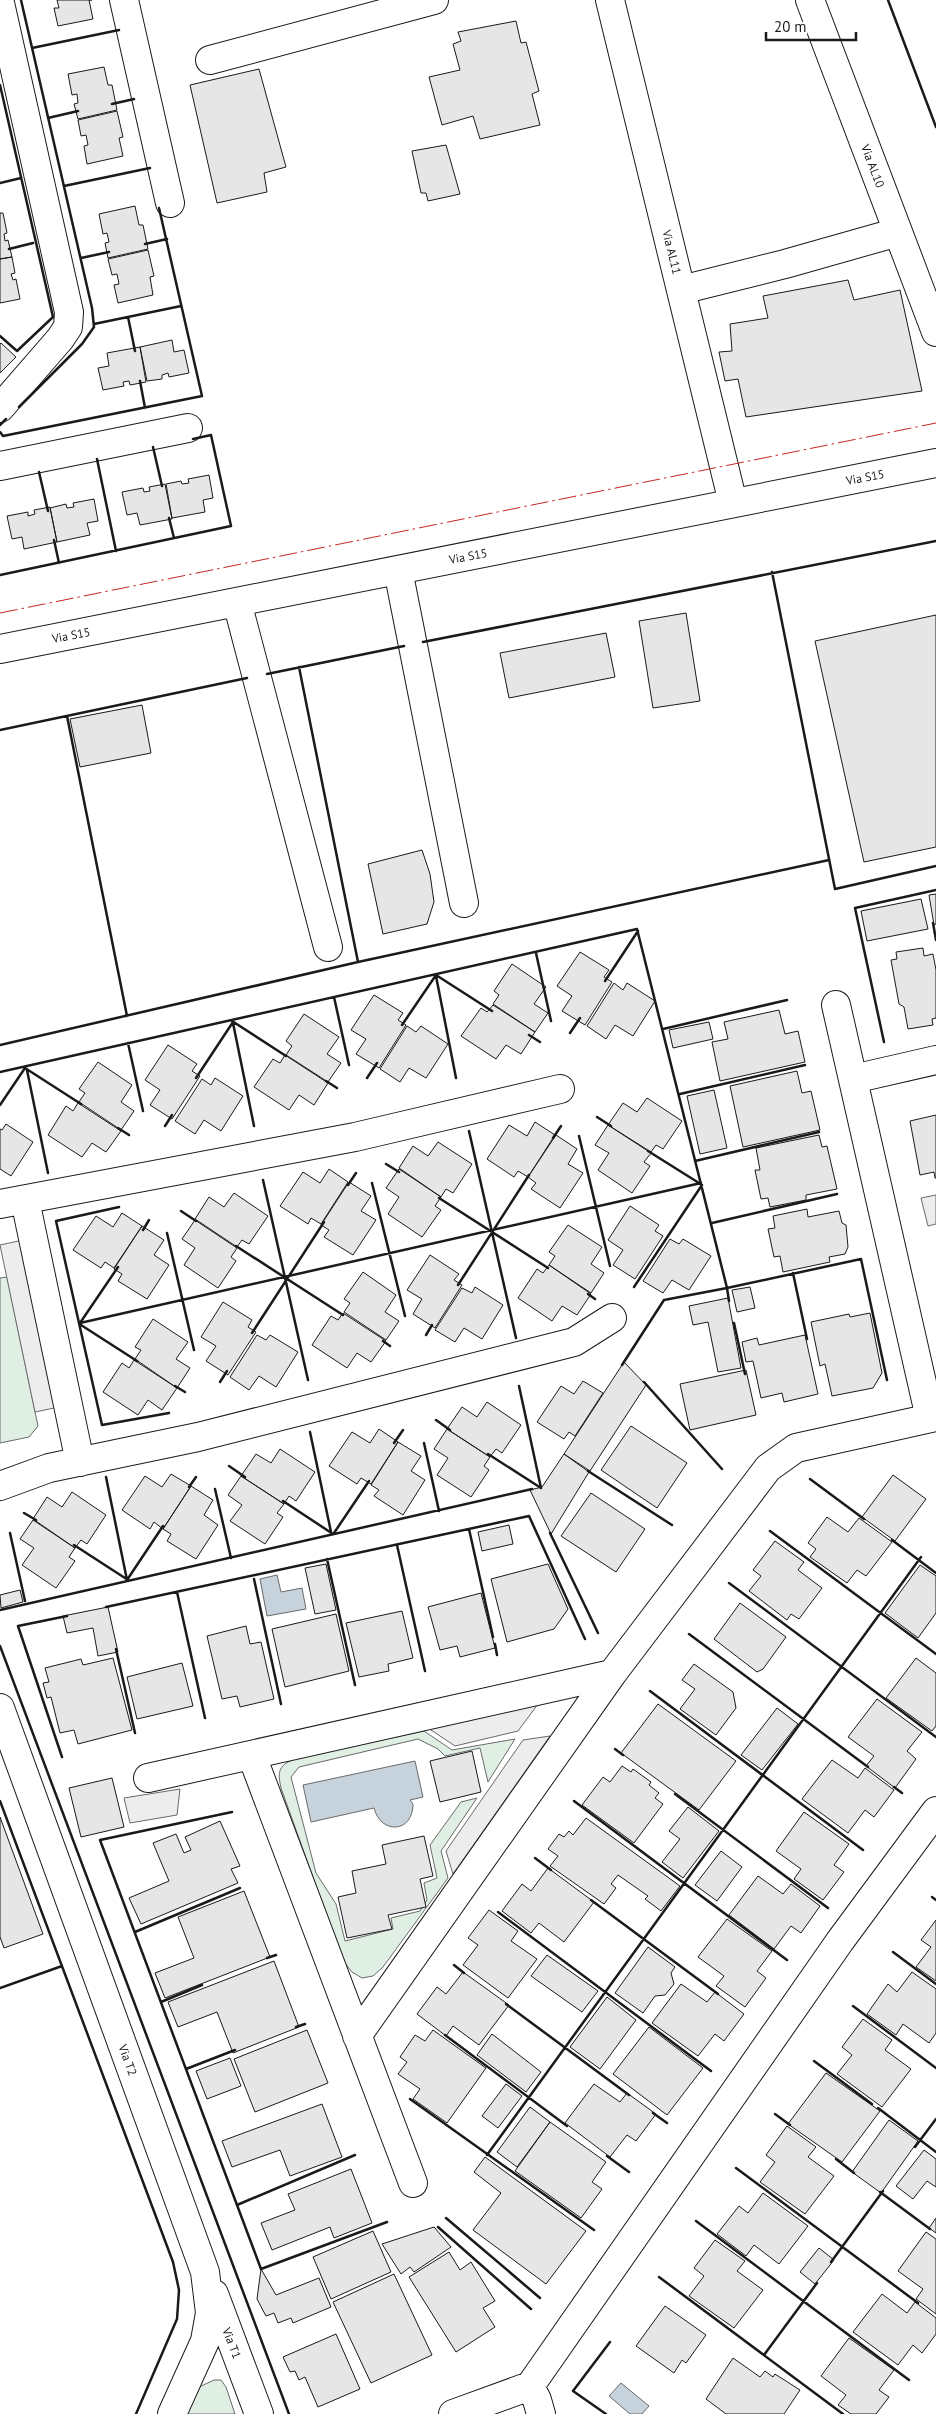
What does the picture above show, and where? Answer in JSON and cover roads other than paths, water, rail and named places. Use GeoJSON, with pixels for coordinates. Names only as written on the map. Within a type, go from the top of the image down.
{"type":"FeatureCollection","features":[{"type":"Feature","properties":{"kind":"street"},"geometry":{"type":"LineString","coordinates":[[124,0],[170,202]]}},
{"type":"Feature","properties":{"kind":"street"},"geometry":{"type":"LineString","coordinates":[[210,60],[434,0]]}},
{"type":"Feature","properties":{"kind":"street","name":"Via AL11"},"geometry":{"type":"LineString","coordinates":[[610,0],[733,504]]}},
{"type":"Feature","properties":{"kind":"street","name":"Via AL10"},"geometry":{"type":"LineString","coordinates":[[810,0],[936,332]]}},
{"type":"Feature","properties":{"kind":"street"},"geometry":{"type":"LineString","coordinates":[[0,3],[69,312],[68,327],[60,339],[0,408]]}},
{"type":"Feature","properties":{"kind":"street"},"geometry":{"type":"LineString","coordinates":[[681,290],[898,232]]}},
{"type":"Feature","properties":{"kind":"street"},"geometry":{"type":"LineString","coordinates":[[0,466],[188,428]]}},
{"type":"Feature","properties":{"kind":"street","name":"Via S15"},"geometry":{"type":"LineString","coordinates":[[0,648],[936,464]]}},
{"type":"Feature","properties":{"kind":"street"},"geometry":{"type":"LineString","coordinates":[[398,570],[464,903]]}},
{"type":"Feature","properties":{"kind":"street"},"geometry":{"type":"LineString","coordinates":[[237,602],[328,947]]}},
{"type":"Feature","properties":{"kind":"street"},"geometry":{"type":"LineString","coordinates":[[357,2036],[612,1674],[768,1468],[780,1457],[796,1448],[933,1417],[836,1005]]}},
{"type":"Feature","properties":{"kind":"street"},"geometry":{"type":"LineString","coordinates":[[853,1079],[936,1060]]}},
{"type":"Feature","properties":{"kind":"street"},"geometry":{"type":"LineString","coordinates":[[80,1462],[13,1202],[356,1137],[560,1089]]}},
{"type":"Feature","properties":{"kind":"street"},"geometry":{"type":"LineString","coordinates":[[0,1486],[48,1468],[198,1437],[574,1342],[612,1318]]}},
{"type":"Feature","properties":{"kind":"street"},"geometry":{"type":"LineString","coordinates":[[148,1778],[612,1674]]}},
{"type":"Feature","properties":{"kind":"street","name":"Via T2"},"geometry":{"type":"LineString","coordinates":[[0,1708],[205,2272],[210,2313],[204,2341],[172,2414]]}},
{"type":"Feature","properties":{"kind":"street"},"geometry":{"type":"LineString","coordinates":[[252,1756],[413,2183]]}},
{"type":"Feature","properties":{"kind":"street"},"geometry":{"type":"LineString","coordinates":[[453,2414],[530,2386],[840,1941],[936,1811]]}},
{"type":"Feature","properties":{"kind":"street","name":"Via T1"},"geometry":{"type":"LineString","coordinates":[[205,2272],[259,2414]]}},
{"type":"Feature","properties":{"kind":"street"},"geometry":{"type":"LineString","coordinates":[[530,2386],[541,2414]]}}]}
